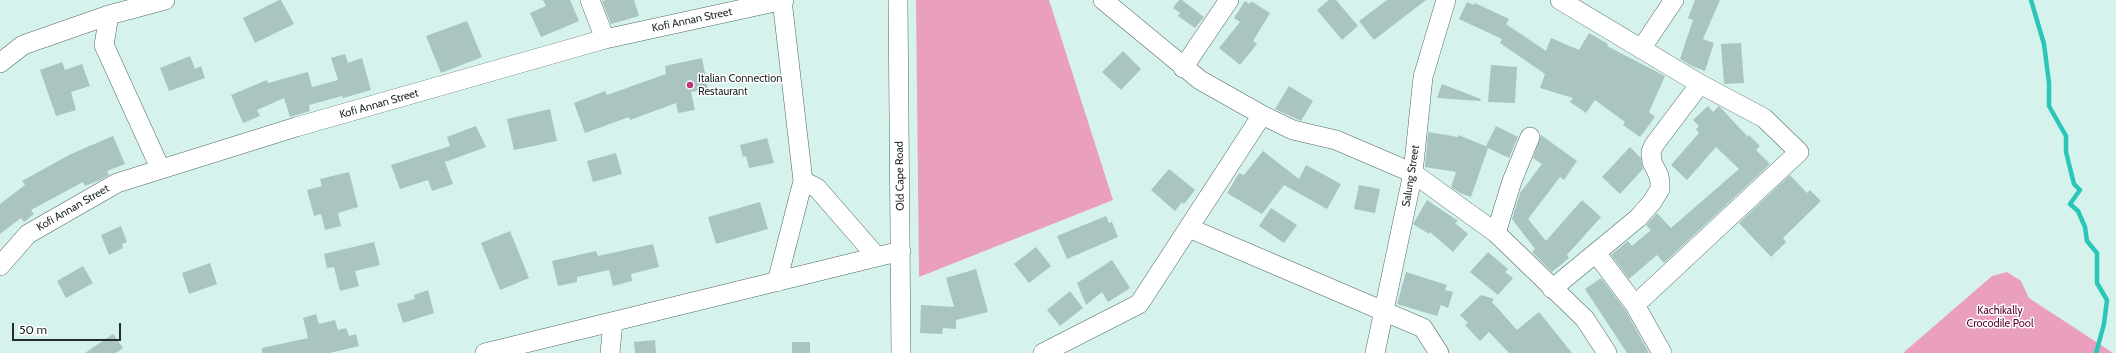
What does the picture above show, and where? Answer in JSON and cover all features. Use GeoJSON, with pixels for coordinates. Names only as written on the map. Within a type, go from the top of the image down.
{"type":"FeatureCollection","features":[{"type":"Feature","properties":{"kind":"street"},"geometry":{"type":"LineString","coordinates":[[0,63],[23,45],[116,8],[165,0]]}},
{"type":"Feature","properties":{"kind":"street"},"geometry":{"type":"LineString","coordinates":[[590,0],[605,39]]}},
{"type":"Feature","properties":{"kind":"street"},"geometry":{"type":"LineString","coordinates":[[777,282],[803,181],[783,0]]}},
{"type":"Feature","properties":{"kind":"street","name":"Kofi Annan Street"},"geometry":{"type":"LineString","coordinates":[[0,266],[28,234],[117,183],[160,168],[296,127],[605,39],[783,0]]}},
{"type":"Feature","properties":{"kind":"street","name":"Old Cape Road"},"geometry":{"type":"LineString","coordinates":[[898,0],[902,353]]}},
{"type":"Feature","properties":{"kind":"street"},"geometry":{"type":"LineString","coordinates":[[1103,0],[1183,68],[1200,80],[1262,115],[1293,130],[1336,140],[1413,173],[1496,233],[1552,289],[1585,318],[1607,353]]}},
{"type":"Feature","properties":{"kind":"street"},"geometry":{"type":"LineString","coordinates":[[1183,68],[1229,0]]}},
{"type":"Feature","properties":{"kind":"street"},"geometry":{"type":"LineString","coordinates":[[1560,0],[1700,84],[1764,118],[1799,152],[1635,305]]}},
{"type":"Feature","properties":{"kind":"street"},"geometry":{"type":"LineString","coordinates":[[1641,49],[1674,0]]}},
{"type":"Feature","properties":{"kind":"street","name":"Salung Street"},"geometry":{"type":"LineString","coordinates":[[1375,353],[1413,173],[1423,77],[1445,1]]}},
{"type":"Feature","properties":{"kind":"street"},"geometry":{"type":"LineString","coordinates":[[116,8],[104,45],[160,168]]}},
{"type":"Feature","properties":{"kind":"street"},"geometry":{"type":"LineString","coordinates":[[1552,289],[1638,218],[1652,202],[1660,189],[1660,176],[1652,162],[1651,152],[1654,145],[1700,84]]}},
{"type":"Feature","properties":{"kind":"street"},"geometry":{"type":"LineString","coordinates":[[1043,353],[1139,304],[1262,115]]}},
{"type":"Feature","properties":{"kind":"street"},"geometry":{"type":"LineString","coordinates":[[1496,233],[1512,181],[1530,137]]}},
{"type":"Feature","properties":{"kind":"street"},"geometry":{"type":"LineString","coordinates":[[803,181],[817,188],[877,257]]}},
{"type":"Feature","properties":{"kind":"street"},"geometry":{"type":"LineString","coordinates":[[1189,228],[1423,328],[1439,353]]}},
{"type":"Feature","properties":{"kind":"street"},"geometry":{"type":"LineString","coordinates":[[485,353],[901,251]]}},
{"type":"Feature","properties":{"kind":"street"},"geometry":{"type":"LineString","coordinates":[[1596,253],[1635,305],[1662,353]]}},
{"type":"Feature","properties":{"kind":"street"},"geometry":{"type":"LineString","coordinates":[[610,353],[612,322]]}},
{"type":"Feature","properties":{"kind":"green space"},"geometry":{"type":"Polygon","coordinates":[[[916,0],[1049,0],[1113,200],[919,277],[916,0]]]}},
{"type":"Feature","properties":{"kind":"green space","name":"Kachikally Crocodile Pool"},"geometry":{"type":"Polygon","coordinates":[[[2007,272],[2021,281],[2029,298],[2113,353],[1903,353],[1992,276],[2007,272]]]}},
{"type":"Feature","properties":{"kind":"building"},"geometry":{"type":"Polygon","coordinates":[[[281,0],[294,24],[255,43],[243,18],[281,0]]]}},
{"type":"Feature","properties":{"kind":"building"},"geometry":{"type":"Polygon","coordinates":[[[543,0],[570,0],[579,21],[541,37],[530,13],[546,6],[543,0]]]}},
{"type":"Feature","properties":{"kind":"building"},"geometry":{"type":"Polygon","coordinates":[[[634,0],[639,16],[611,24],[602,1],[634,0]]]}},
{"type":"Feature","properties":{"kind":"building"},"geometry":{"type":"Polygon","coordinates":[[[1179,0],[1182,0],[1204,17],[1195,28],[1178,16],[1180,13],[1173,8],[1179,0]]]}},
{"type":"Feature","properties":{"kind":"building"},"geometry":{"type":"Polygon","coordinates":[[[1329,0],[1336,0],[1358,26],[1342,40],[1317,10],[1329,0]]]}},
{"type":"Feature","properties":{"kind":"building"},"geometry":{"type":"Polygon","coordinates":[[[1387,0],[1426,0],[1374,40],[1359,21],[1387,0]]]}},
{"type":"Feature","properties":{"kind":"building"},"geometry":{"type":"Polygon","coordinates":[[[1695,0],[1720,0],[1703,39],[1714,43],[1705,71],[1680,59],[1693,20],[1688,18],[1695,0]]]}},
{"type":"Feature","properties":{"kind":"building"},"geometry":{"type":"Polygon","coordinates":[[[1245,1],[1250,4],[1251,1],[1270,13],[1253,41],[1257,44],[1240,65],[1219,48],[1240,22],[1234,18],[1245,1]]]}},
{"type":"Feature","properties":{"kind":"building"},"geometry":{"type":"Polygon","coordinates":[[[1467,2],[1474,5],[1475,3],[1509,19],[1506,24],[1546,51],[1551,38],[1579,50],[1589,33],[1608,44],[1607,46],[1665,76],[1649,112],[1655,117],[1640,137],[1623,125],[1625,122],[1595,100],[1586,113],[1570,102],[1573,98],[1540,88],[1545,74],[1500,43],[1502,39],[1459,19],[1467,2]]]}},
{"type":"Feature","properties":{"kind":"building"},"geometry":{"type":"Polygon","coordinates":[[[467,21],[482,57],[441,73],[426,36],[467,21]]]}},
{"type":"Feature","properties":{"kind":"building"},"geometry":{"type":"Polygon","coordinates":[[[1741,43],[1744,83],[1724,84],[1721,44],[1741,43]]]}},
{"type":"Feature","properties":{"kind":"building"},"geometry":{"type":"Polygon","coordinates":[[[1123,51],[1141,69],[1121,90],[1102,72],[1123,51]]]}},
{"type":"Feature","properties":{"kind":"building"},"geometry":{"type":"Polygon","coordinates":[[[345,54],[348,63],[362,58],[371,90],[309,105],[310,111],[290,117],[284,98],[257,110],[260,116],[243,123],[231,95],[267,80],[268,83],[308,72],[312,87],[338,80],[331,58],[345,54]]]}},
{"type":"Feature","properties":{"kind":"building"},"geometry":{"type":"Polygon","coordinates":[[[190,56],[195,69],[201,66],[205,78],[169,91],[160,68],[190,56]]]}},
{"type":"Feature","properties":{"kind":"building"},"geometry":{"type":"Polygon","coordinates":[[[702,58],[708,89],[691,92],[695,110],[678,113],[676,103],[630,120],[629,117],[585,133],[574,103],[605,91],[607,95],[666,74],[665,66],[702,58]]]}},
{"type":"Feature","properties":{"kind":"building"},"geometry":{"type":"Polygon","coordinates":[[[62,62],[65,70],[82,64],[90,86],[71,92],[76,110],[56,116],[40,70],[62,62]]]}},
{"type":"Feature","properties":{"kind":"building"},"geometry":{"type":"Polygon","coordinates":[[[1491,65],[1517,67],[1515,103],[1488,102],[1491,65]]]}},
{"type":"Feature","properties":{"kind":"building"},"geometry":{"type":"Polygon","coordinates":[[[1442,84],[1481,99],[1480,101],[1437,98],[1442,84]]]}},
{"type":"Feature","properties":{"kind":"building"},"geometry":{"type":"Polygon","coordinates":[[[1289,86],[1313,101],[1301,121],[1275,109],[1289,86]]]}},
{"type":"Feature","properties":{"kind":"building"},"geometry":{"type":"Polygon","coordinates":[[[1708,106],[1713,112],[1719,106],[1748,137],[1749,135],[1760,146],[1756,150],[1770,164],[1664,263],[1657,255],[1629,279],[1611,255],[1628,241],[1632,246],[1651,230],[1646,225],[1657,213],[1671,228],[1739,169],[1716,147],[1687,180],[1671,165],[1699,133],[1696,129],[1699,126],[1693,120],[1708,106]]]}},
{"type":"Feature","properties":{"kind":"building"},"geometry":{"type":"Polygon","coordinates":[[[550,109],[557,141],[514,150],[507,119],[550,109]]]}},
{"type":"Feature","properties":{"kind":"building"},"geometry":{"type":"Polygon","coordinates":[[[476,126],[486,147],[445,162],[453,184],[432,191],[428,180],[400,189],[391,165],[450,146],[447,137],[476,126]]]}},
{"type":"Feature","properties":{"kind":"building"},"geometry":{"type":"Polygon","coordinates":[[[1496,126],[1518,137],[1509,158],[1488,148],[1471,197],[1460,193],[1451,187],[1456,172],[1425,167],[1428,132],[1458,137],[1458,135],[1488,147],[1486,146],[1496,126]]]}},
{"type":"Feature","properties":{"kind":"building"},"geometry":{"type":"Polygon","coordinates":[[[1541,135],[1577,161],[1564,180],[1560,177],[1528,219],[1546,241],[1582,200],[1601,217],[1567,255],[1569,258],[1552,272],[1532,252],[1535,249],[1512,219],[1520,193],[1542,164],[1533,158],[1541,135]]]}},
{"type":"Feature","properties":{"kind":"building"},"geometry":{"type":"Polygon","coordinates":[[[113,136],[125,164],[107,171],[109,175],[100,180],[85,186],[83,182],[31,210],[34,214],[24,222],[21,218],[0,234],[0,204],[25,185],[22,181],[71,154],[113,136]]]}},
{"type":"Feature","properties":{"kind":"building"},"geometry":{"type":"Polygon","coordinates":[[[767,138],[774,163],[749,168],[746,156],[743,157],[740,145],[767,138]]]}},
{"type":"Feature","properties":{"kind":"building"},"geometry":{"type":"Polygon","coordinates":[[[1630,147],[1641,158],[1643,169],[1620,194],[1602,177],[1630,147]]]}},
{"type":"Feature","properties":{"kind":"building"},"geometry":{"type":"Polygon","coordinates":[[[1263,151],[1299,179],[1306,165],[1341,184],[1327,209],[1284,185],[1262,214],[1227,193],[1239,173],[1244,175],[1263,151]]]}},
{"type":"Feature","properties":{"kind":"building"},"geometry":{"type":"Polygon","coordinates":[[[616,153],[622,174],[593,182],[587,161],[616,153]]]}},
{"type":"Feature","properties":{"kind":"building"},"geometry":{"type":"Polygon","coordinates":[[[1169,169],[1195,190],[1184,204],[1182,202],[1175,211],[1151,190],[1169,169]]]}},
{"type":"Feature","properties":{"kind":"building"},"geometry":{"type":"Polygon","coordinates":[[[349,172],[358,207],[338,213],[341,226],[325,230],[321,214],[314,216],[307,190],[322,186],[320,179],[349,172]]]}},
{"type":"Feature","properties":{"kind":"building"},"geometry":{"type":"Polygon","coordinates":[[[1790,175],[1807,193],[1810,190],[1821,201],[1783,238],[1786,242],[1771,257],[1739,223],[1790,175]]]}},
{"type":"Feature","properties":{"kind":"building"},"geometry":{"type":"Polygon","coordinates":[[[1359,185],[1380,189],[1375,213],[1354,209],[1359,185]]]}},
{"type":"Feature","properties":{"kind":"building"},"geometry":{"type":"Polygon","coordinates":[[[1427,200],[1458,221],[1455,223],[1468,234],[1453,252],[1430,232],[1429,234],[1413,224],[1427,200]]]}},
{"type":"Feature","properties":{"kind":"building"},"geometry":{"type":"Polygon","coordinates":[[[760,202],[768,229],[716,244],[708,217],[760,202]]]}},
{"type":"Feature","properties":{"kind":"building"},"geometry":{"type":"Polygon","coordinates":[[[1271,208],[1297,225],[1284,243],[1259,226],[1271,208]]]}},
{"type":"Feature","properties":{"kind":"building"},"geometry":{"type":"Polygon","coordinates":[[[1106,216],[1109,223],[1112,222],[1118,237],[1067,259],[1057,236],[1106,216]]]}},
{"type":"Feature","properties":{"kind":"building"},"geometry":{"type":"Polygon","coordinates":[[[121,226],[127,242],[122,244],[123,248],[109,255],[101,235],[121,226]]]}},
{"type":"Feature","properties":{"kind":"building"},"geometry":{"type":"Polygon","coordinates":[[[510,231],[529,278],[500,290],[481,243],[510,231]]]}},
{"type":"Feature","properties":{"kind":"building"},"geometry":{"type":"Polygon","coordinates":[[[374,242],[380,265],[355,271],[359,286],[340,291],[334,267],[327,268],[324,254],[374,242]]]}},
{"type":"Feature","properties":{"kind":"building"},"geometry":{"type":"Polygon","coordinates":[[[653,244],[659,267],[631,274],[632,281],[613,286],[609,270],[577,277],[577,282],[558,286],[552,261],[596,251],[598,256],[653,244]]]}},
{"type":"Feature","properties":{"kind":"building"},"geometry":{"type":"Polygon","coordinates":[[[1036,247],[1051,266],[1029,283],[1014,264],[1036,247]]]}},
{"type":"Feature","properties":{"kind":"building"},"geometry":{"type":"Polygon","coordinates":[[[1488,252],[1508,269],[1505,272],[1513,278],[1498,295],[1470,272],[1488,252]]]}},
{"type":"Feature","properties":{"kind":"building"},"geometry":{"type":"Polygon","coordinates":[[[1112,260],[1130,288],[1108,302],[1102,292],[1086,305],[1077,283],[1112,260]]]}},
{"type":"Feature","properties":{"kind":"building"},"geometry":{"type":"Polygon","coordinates":[[[210,263],[217,284],[189,294],[182,273],[210,263]]]}},
{"type":"Feature","properties":{"kind":"building"},"geometry":{"type":"Polygon","coordinates":[[[83,266],[93,283],[66,298],[57,281],[83,266]]]}},
{"type":"Feature","properties":{"kind":"building"},"geometry":{"type":"Polygon","coordinates":[[[976,269],[988,312],[956,320],[956,329],[943,328],[942,334],[920,333],[921,305],[954,307],[946,278],[976,269]]]}},
{"type":"Feature","properties":{"kind":"building"},"geometry":{"type":"Polygon","coordinates":[[[1406,272],[1447,285],[1445,290],[1453,292],[1448,308],[1441,305],[1437,316],[1397,304],[1406,272]]]}},
{"type":"Feature","properties":{"kind":"building"},"geometry":{"type":"Polygon","coordinates":[[[1601,278],[1626,311],[1649,353],[1627,353],[1585,289],[1601,278]]]}},
{"type":"Feature","properties":{"kind":"building"},"geometry":{"type":"Polygon","coordinates":[[[428,290],[434,313],[403,323],[397,304],[415,299],[414,295],[428,290]]]}},
{"type":"Feature","properties":{"kind":"building"},"geometry":{"type":"Polygon","coordinates":[[[1070,291],[1083,308],[1060,326],[1047,310],[1070,291]]]}},
{"type":"Feature","properties":{"kind":"building"},"geometry":{"type":"Polygon","coordinates":[[[1481,295],[1494,299],[1492,302],[1517,330],[1539,312],[1572,353],[1509,353],[1489,332],[1480,341],[1465,325],[1468,323],[1460,315],[1481,295]]]}},
{"type":"Feature","properties":{"kind":"building"},"geometry":{"type":"Polygon","coordinates":[[[316,314],[319,324],[335,320],[338,330],[346,328],[349,336],[356,334],[359,346],[330,353],[262,353],[262,348],[308,338],[303,318],[316,314]]]}},
{"type":"Feature","properties":{"kind":"building"},"geometry":{"type":"Polygon","coordinates":[[[113,334],[123,348],[116,353],[85,353],[113,334]]]}},
{"type":"Feature","properties":{"kind":"building"},"geometry":{"type":"Polygon","coordinates":[[[655,340],[656,353],[635,353],[634,342],[655,340]]]}},
{"type":"Feature","properties":{"kind":"building"},"geometry":{"type":"Polygon","coordinates":[[[792,342],[810,342],[810,353],[792,353],[792,342]]]}},
{"type":"Feature","properties":{"kind":"waterway"},"geometry":{"type":"LineString","coordinates":[[2031,0],[2044,44],[2049,83],[2049,106],[2066,136],[2066,152],[2074,184],[2080,190],[2070,204],[2078,211],[2085,227],[2087,241],[2097,253],[2097,283],[2107,300],[2104,324],[2096,353]]}},
{"type":"Feature","properties":{"kind":"place","name":"Italian Connection Restaurant"},"geometry":{"type":"Point","coordinates":[690,85]}}]}
